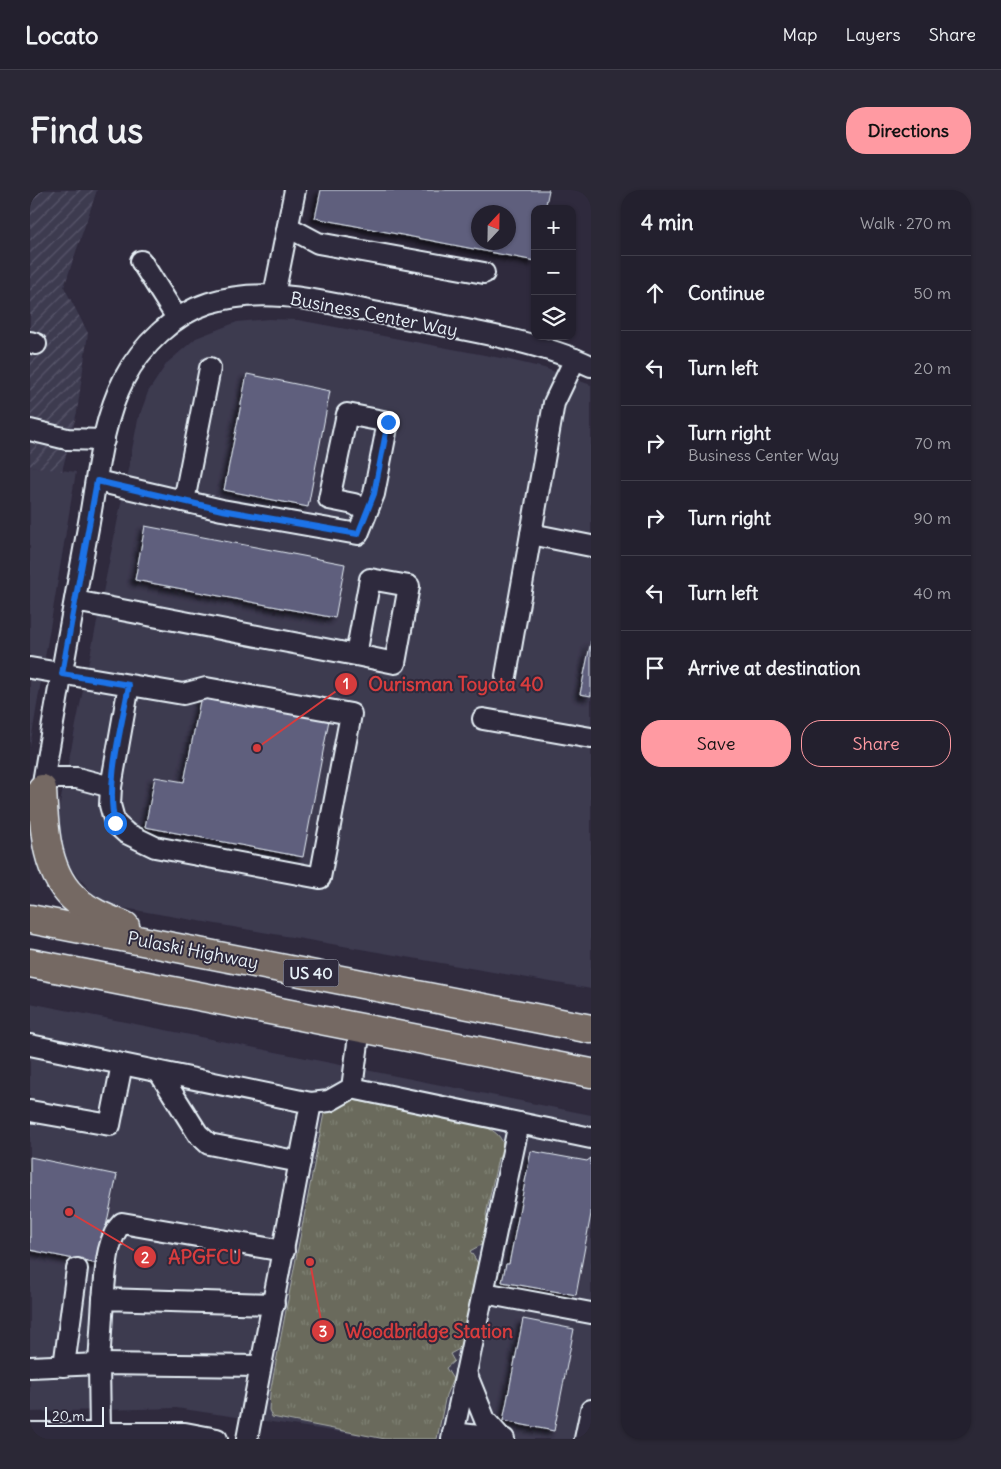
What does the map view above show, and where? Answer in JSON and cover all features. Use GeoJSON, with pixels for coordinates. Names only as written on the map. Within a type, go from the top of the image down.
{"type":"FeatureCollection","features":[{"type":"Feature","properties":{"kind":"highway"},"geometry":{"type":"LineString","coordinates":[[39,793],[45,837],[57,874],[68,893],[85,907],[104,918],[170,945]]}},
{"type":"Feature","properties":{"kind":"highway","name":"Pulaski Highway"},"geometry":{"type":"LineString","coordinates":[[30,919],[591,1029]]}},
{"type":"Feature","properties":{"kind":"highway","name":"US 40"},"geometry":{"type":"LineString","coordinates":[[30,963],[585,1073]]}},
{"type":"Feature","properties":{"kind":"highway"},"geometry":{"type":"LineString","coordinates":[[492,1010],[506,996],[513,996],[591,1011]]}},
{"type":"Feature","properties":{"kind":"street"},"geometry":{"type":"LineString","coordinates":[[274,295],[295,190]]}},
{"type":"Feature","properties":{"kind":"street"},"geometry":{"type":"LineString","coordinates":[[288,227],[318,243],[484,273]]}},
{"type":"Feature","properties":{"kind":"street"},"geometry":{"type":"LineString","coordinates":[[140,261],[177,318]]}},
{"type":"Feature","properties":{"kind":"street","name":"Business Center Way"},"geometry":{"type":"LineString","coordinates":[[39,793],[104,440],[125,378],[148,345],[177,318],[207,304],[235,296],[274,295],[317,300],[465,331],[583,362]]}},
{"type":"Feature","properties":{"kind":"street"},"geometry":{"type":"LineString","coordinates":[[506,676],[554,402],[583,362]]}},
{"type":"Feature","properties":{"kind":"street"},"geometry":{"type":"LineString","coordinates":[[184,501],[210,368]]}},
{"type":"Feature","properties":{"kind":"street"},"geometry":{"type":"LineString","coordinates":[[97,481],[184,501],[358,534],[374,494],[388,422],[347,414],[329,499],[354,504],[366,512]]}},
{"type":"Feature","properties":{"kind":"street"},"geometry":{"type":"LineString","coordinates":[[30,430],[67,439],[104,440]]}},
{"type":"Feature","properties":{"kind":"street"},"geometry":{"type":"LineString","coordinates":[[531,534],[591,546]]}},
{"type":"Feature","properties":{"kind":"street"},"geometry":{"type":"LineString","coordinates":[[75,601],[356,655]]}},
{"type":"Feature","properties":{"kind":"street"},"geometry":{"type":"LineString","coordinates":[[30,668],[183,694],[206,688],[351,714],[320,878],[155,847],[126,833],[115,823],[110,805],[129,685]]}},
{"type":"Feature","properties":{"kind":"street"},"geometry":{"type":"LineString","coordinates":[[483,718],[591,738]]}},
{"type":"Feature","properties":{"kind":"street"},"geometry":{"type":"LineString","coordinates":[[39,793],[77,778],[112,787]]}},
{"type":"Feature","properties":{"kind":"street"},"geometry":{"type":"LineString","coordinates":[[352,1088],[360,1028]]}},
{"type":"Feature","properties":{"kind":"street"},"geometry":{"type":"LineString","coordinates":[[30,1045],[311,1103],[329,1101],[352,1088],[591,1138]]}},
{"type":"Feature","properties":{"kind":"street"},"geometry":{"type":"LineString","coordinates":[[30,1111],[110,1125],[122,1064]]}},
{"type":"Feature","properties":{"kind":"street"},"geometry":{"type":"LineString","coordinates":[[159,1072],[198,1134],[209,1144],[300,1162]]}},
{"type":"Feature","properties":{"kind":"street"},"geometry":{"type":"LineString","coordinates":[[247,1439],[311,1103]]}},
{"type":"Feature","properties":{"kind":"street"},"geometry":{"type":"LineString","coordinates":[[503,1439],[452,1436],[519,1123]]}},
{"type":"Feature","properties":{"kind":"street"},"geometry":{"type":"LineString","coordinates":[[100,1433],[99,1364],[103,1299],[108,1257],[116,1229],[122,1223],[284,1251]]}},
{"type":"Feature","properties":{"kind":"street"},"geometry":{"type":"LineString","coordinates":[[64,1366],[77,1269]]}},
{"type":"Feature","properties":{"kind":"street"},"geometry":{"type":"LineString","coordinates":[[484,1293],[591,1313]]}},
{"type":"Feature","properties":{"kind":"street"},"geometry":{"type":"LineString","coordinates":[[103,1299],[274,1304]]}},
{"type":"Feature","properties":{"kind":"street"},"geometry":{"type":"LineString","coordinates":[[30,1366],[99,1364],[260,1366]]}},
{"type":"Feature","properties":{"kind":"street"},"geometry":{"type":"LineString","coordinates":[[466,1373],[486,1420],[503,1439]]}},
{"type":"Feature","properties":{"kind":"street"},"geometry":{"type":"LineString","coordinates":[[585,1439],[591,1410]]}},
{"type":"Feature","properties":{"kind":"street"},"geometry":{"type":"LineString","coordinates":[[30,1433],[184,1433],[217,1439]]}},
{"type":"Feature","properties":{"kind":"shaded area"},"geometry":{"type":"Polygon","coordinates":[[[30,190],[97,190],[64,287],[88,333],[77,412],[62,471],[30,466],[30,190]]]}},
{"type":"Feature","properties":{"kind":"shaded area"},"geometry":{"type":"Polygon","coordinates":[[[268,319],[298,320],[506,359],[544,368],[591,385],[591,989],[118,907],[95,896],[66,863],[56,823],[138,420],[148,392],[167,363],[196,338],[237,322],[268,319]]]}},
{"type":"Feature","properties":{"kind":"shaded area"},"geometry":{"type":"Polygon","coordinates":[[[30,466],[76,472],[30,747],[30,466]]]}},
{"type":"Feature","properties":{"kind":"shaded area"},"geometry":{"type":"Polygon","coordinates":[[[30,1003],[591,1115],[591,1439],[387,1439],[176,1408],[30,1412],[30,1003]]]}},
{"type":"Feature","properties":{"kind":"green space"},"geometry":{"type":"Polygon","coordinates":[[[348,1099],[484,1126],[498,1135],[503,1143],[504,1159],[498,1158],[486,1215],[490,1230],[489,1236],[481,1245],[470,1251],[478,1263],[483,1261],[461,1348],[450,1354],[454,1361],[446,1368],[453,1379],[446,1395],[437,1439],[385,1439],[272,1417],[269,1410],[270,1393],[324,1113],[336,1103],[348,1099]]]}},
{"type":"Feature","properties":{"kind":"building"},"geometry":{"type":"Polygon","coordinates":[[[321,190],[549,190],[546,205],[531,205],[531,260],[479,250],[516,250],[516,205],[471,205],[471,248],[315,218],[321,190]]]}},
{"type":"Feature","properties":{"kind":"building"},"geometry":{"type":"Polygon","coordinates":[[[247,374],[330,391],[308,507],[224,490],[247,374]]]}},
{"type":"Feature","properties":{"kind":"building"},"geometry":{"type":"Polygon","coordinates":[[[145,526],[345,564],[335,618],[135,580],[145,526]]]}},
{"type":"Feature","properties":{"kind":"building"},"geometry":{"type":"Polygon","coordinates":[[[591,641],[591,696],[580,694],[591,641]]]}},
{"type":"Feature","properties":{"kind":"building"},"geometry":{"type":"Polygon","coordinates":[[[201,696],[329,720],[303,857],[145,827],[155,777],[184,782],[201,696]]]}},
{"type":"Feature","properties":{"kind":"building"},"geometry":{"type":"Polygon","coordinates":[[[531,1151],[587,1161],[591,1158],[591,1214],[576,1295],[502,1282],[506,1264],[509,1264],[531,1151]]]}},
{"type":"Feature","properties":{"kind":"building"},"geometry":{"type":"Polygon","coordinates":[[[30,1157],[117,1175],[98,1264],[30,1250],[30,1157]]]}},
{"type":"Feature","properties":{"kind":"building"},"geometry":{"type":"Polygon","coordinates":[[[523,1319],[574,1329],[554,1431],[503,1421],[523,1319]]]}},
{"type":"Feature","properties":{"kind":"place","name":"Ourisman Toyota 40"},"geometry":{"type":"Point","coordinates":[257,748]}},
{"type":"Feature","properties":{"kind":"place","name":"APGFCU"},"geometry":{"type":"Point","coordinates":[69,1212]}},
{"type":"Feature","properties":{"kind":"place","name":"Woodbridge Station"},"geometry":{"type":"Point","coordinates":[310,1262]}},
{"type":"Feature","properties":{"kind":"route"},"geometry":{"type":"LineString","coordinates":[[115,823],[110,805],[129,685],[62,674],[97,481],[222,510],[358,534],[374,494],[388,422]]}}]}
